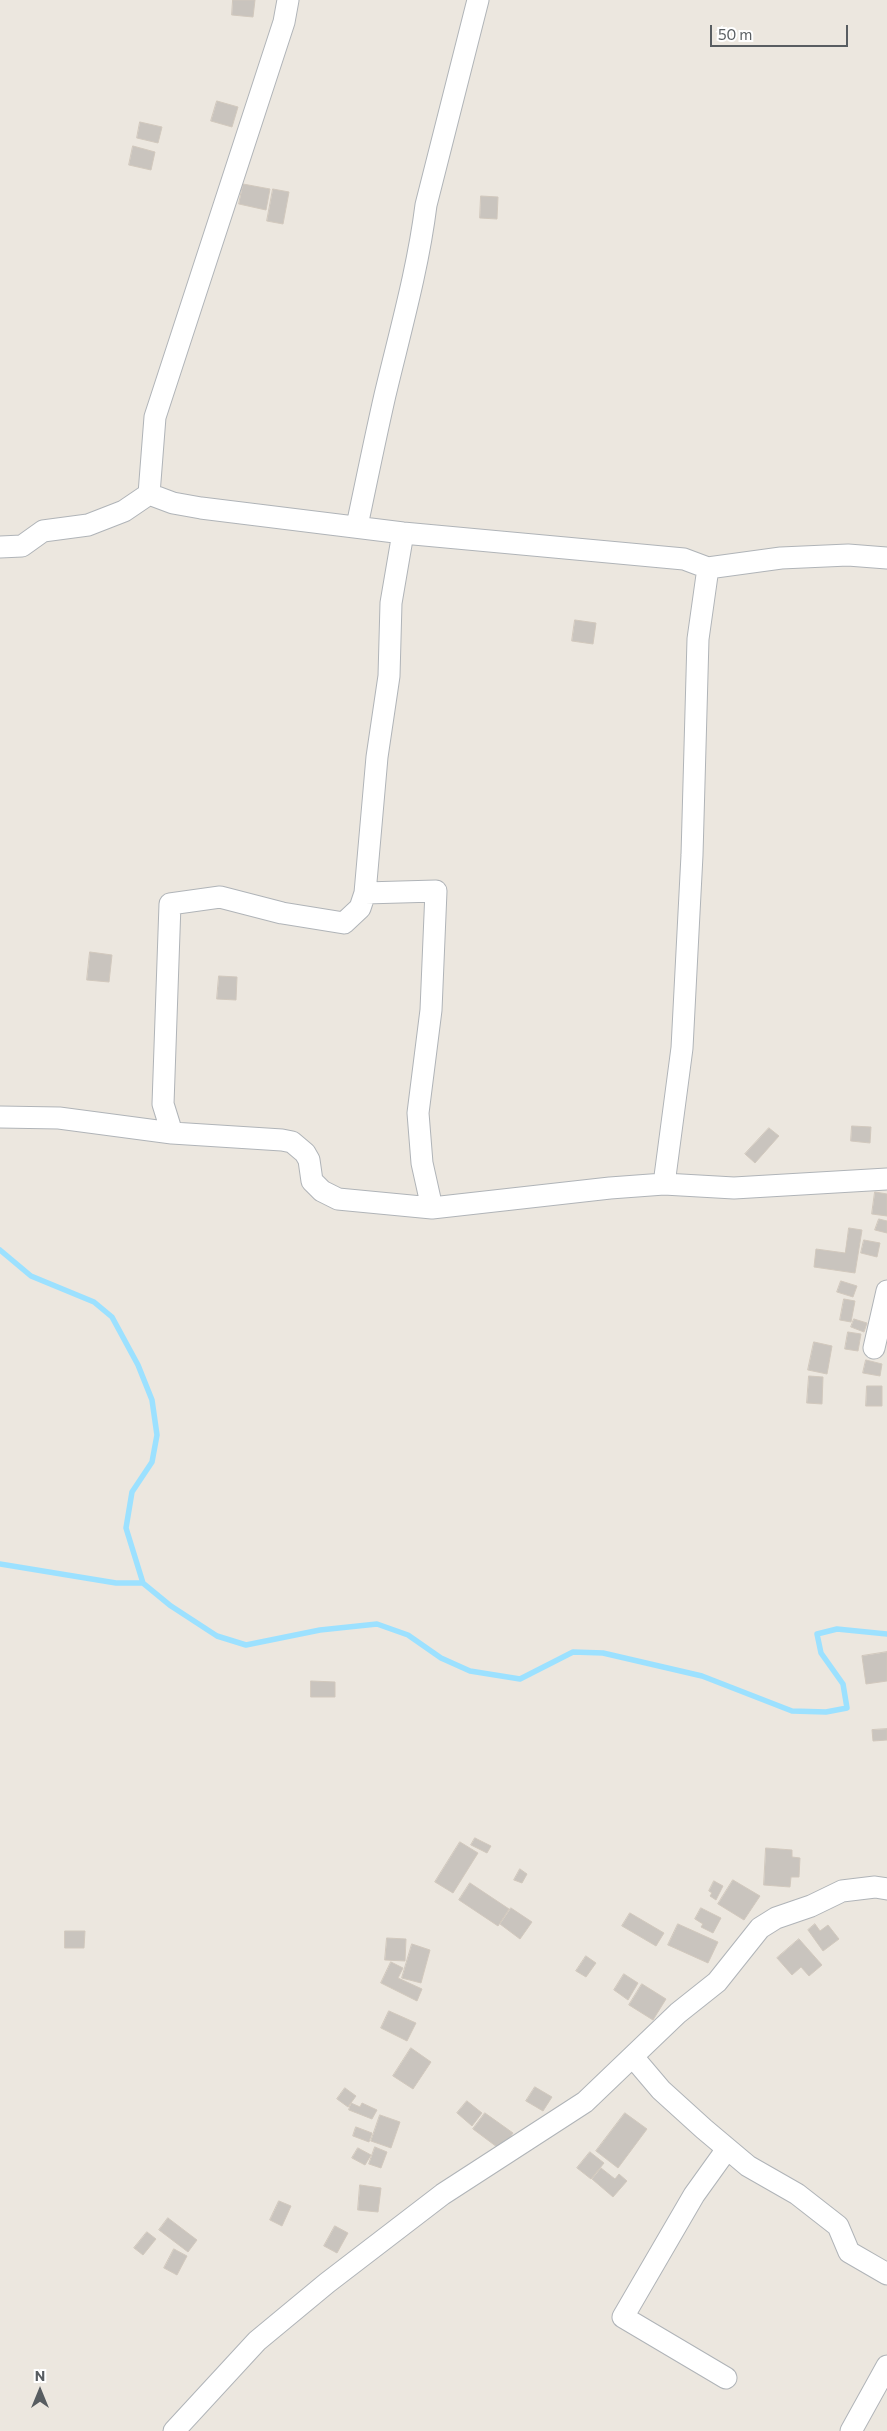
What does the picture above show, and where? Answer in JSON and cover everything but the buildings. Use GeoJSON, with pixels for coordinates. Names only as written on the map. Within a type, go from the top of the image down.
{"type":"FeatureCollection","features":[{"type":"Feature","properties":{"kind":"street"},"geometry":{"type":"LineString","coordinates":[[149,494],[155,417],[284,22],[288,0]]}},
{"type":"Feature","properties":{"kind":"street"},"geometry":{"type":"LineString","coordinates":[[357,526],[385,395],[399,344],[423,230],[426,205],[478,0]]}},
{"type":"Feature","properties":{"kind":"street"},"geometry":{"type":"LineString","coordinates":[[149,494],[201,508],[403,533],[684,559],[708,568],[800,557],[848,555],[887,558]]}},
{"type":"Feature","properties":{"kind":"street"},"geometry":{"type":"LineString","coordinates":[[0,547],[22,546],[43,531],[88,525],[124,511],[149,494]]}},
{"type":"Feature","properties":{"kind":"street"},"geometry":{"type":"LineString","coordinates":[[172,1133],[163,1104],[170,904],[220,897],[282,913],[344,924],[360,908],[365,893],[377,757],[389,676],[391,603],[403,533]]}},
{"type":"Feature","properties":{"kind":"street"},"geometry":{"type":"LineString","coordinates":[[664,1184],[682,1048],[692,855],[698,639],[708,568]]}},
{"type":"Feature","properties":{"kind":"street"},"geometry":{"type":"LineString","coordinates":[[365,893],[436,891],[431,1010],[418,1113],[422,1163],[432,1208]]}},
{"type":"Feature","properties":{"kind":"street"},"geometry":{"type":"LineString","coordinates":[[0,1117],[59,1118],[172,1133],[292,1142],[305,1153],[309,1160],[312,1181],[322,1192],[338,1199],[432,1208],[610,1188],[664,1184],[734,1188],[887,1179]]}},
{"type":"Feature","properties":{"kind":"street"},"geometry":{"type":"LineString","coordinates":[[874,1348],[887,1291]]}},
{"type":"Feature","properties":{"kind":"street"},"geometry":{"type":"LineString","coordinates":[[174,2431],[257,2341],[327,2283],[443,2194],[585,2102],[678,2014],[717,1982],[760,1928],[776,1918],[811,1906],[842,1891],[875,1887],[887,1889]]}},
{"type":"Feature","properties":{"kind":"street"},"geometry":{"type":"LineString","coordinates":[[633,2057],[661,2090],[727,2149],[748,2166],[797,2194],[838,2226],[849,2252],[887,2274]]}},
{"type":"Feature","properties":{"kind":"street"},"geometry":{"type":"LineString","coordinates":[[726,2378],[622,2317],[694,2195],[727,2149]]}},
{"type":"Feature","properties":{"kind":"street"},"geometry":{"type":"LineString","coordinates":[[851,2431],[887,2366]]}},
{"type":"Feature","properties":{"kind":"waterway"},"geometry":{"type":"LineString","coordinates":[[0,1250],[31,1276],[94,1302],[112,1317],[138,1365],[152,1400],[157,1435],[152,1462],[132,1492],[126,1528],[143,1583]]}},
{"type":"Feature","properties":{"kind":"waterway"},"geometry":{"type":"LineString","coordinates":[[0,1564],[116,1583],[143,1583],[171,1606],[217,1636],[246,1645],[320,1630],[377,1624],[408,1635],[441,1658],[470,1671],[520,1679],[573,1652],[603,1653],[702,1676],[792,1711],[826,1712],[847,1708],[843,1684],[821,1653],[817,1634],[837,1629],[887,1634]]}}]}
